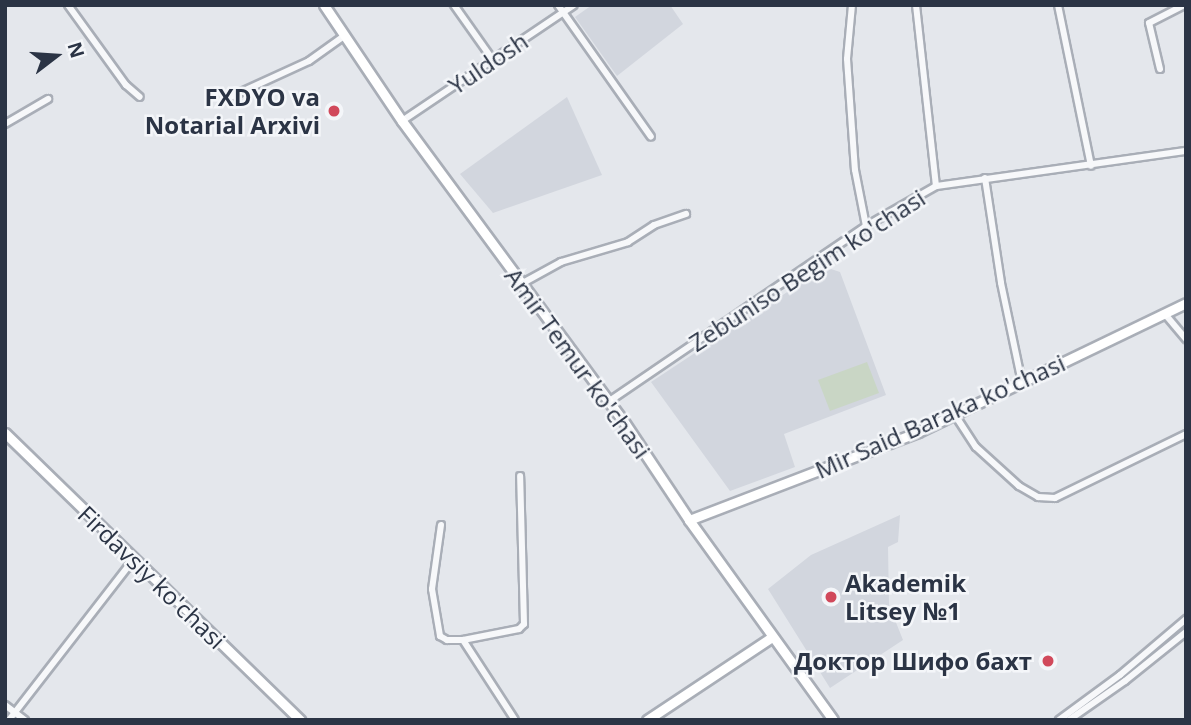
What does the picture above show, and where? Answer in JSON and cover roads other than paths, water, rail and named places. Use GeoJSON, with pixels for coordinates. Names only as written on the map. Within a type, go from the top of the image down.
{"type":"FeatureCollection","features":[{"type":"Feature","properties":{"kind":"main road","name":"Amir Temur ko'chasi"},"geometry":{"type":"LineString","coordinates":[[324,5],[402,121],[607,402],[832,720]]}},
{"type":"Feature","properties":{"kind":"main road","name":"Mir Said Baraka ko'chasi"},"geometry":{"type":"LineString","coordinates":[[689,520],[892,443],[956,415],[1186,303]]}},
{"type":"Feature","properties":{"kind":"main road","name":"Firdavsiy ko'chasi"},"geometry":{"type":"LineString","coordinates":[[5,433],[300,720]]}},
{"type":"Feature","properties":{"kind":"main road"},"geometry":{"type":"LineString","coordinates":[[648,720],[772,637]]}},
{"type":"Feature","properties":{"kind":"street"},"geometry":{"type":"LineString","coordinates":[[68,5],[127,85],[140,97]]}},
{"type":"Feature","properties":{"kind":"street"},"geometry":{"type":"LineString","coordinates":[[454,5],[493,60]]}},
{"type":"Feature","properties":{"kind":"street"},"geometry":{"type":"LineString","coordinates":[[558,5],[650,137]]}},
{"type":"Feature","properties":{"kind":"street","name":"Yuldosh"},"geometry":{"type":"LineString","coordinates":[[402,121],[574,5]]}},
{"type":"Feature","properties":{"kind":"street"},"geometry":{"type":"LineString","coordinates":[[852,5],[848,73],[855,170],[866,226]]}},
{"type":"Feature","properties":{"kind":"street"},"geometry":{"type":"LineString","coordinates":[[916,5],[936,186]]}},
{"type":"Feature","properties":{"kind":"street"},"geometry":{"type":"LineString","coordinates":[[1058,5],[1091,166]]}},
{"type":"Feature","properties":{"kind":"street"},"geometry":{"type":"LineString","coordinates":[[1160,69],[1149,23],[1184,5]]}},
{"type":"Feature","properties":{"kind":"street"},"geometry":{"type":"LineString","coordinates":[[226,99],[309,61],[344,36]]}},
{"type":"Feature","properties":{"kind":"street"},"geometry":{"type":"LineString","coordinates":[[5,124],[48,99]]}},
{"type":"Feature","properties":{"kind":"street","name":"Zebuniso Begim ko'chasi"},"geometry":{"type":"LineString","coordinates":[[607,402],[866,226],[936,186],[1186,151]]}},
{"type":"Feature","properties":{"kind":"street"},"geometry":{"type":"LineString","coordinates":[[985,178],[1001,284],[1022,383]]}},
{"type":"Feature","properties":{"kind":"street"},"geometry":{"type":"LineString","coordinates":[[521,284],[561,262],[628,242],[654,225],[686,214]]}},
{"type":"Feature","properties":{"kind":"street"},"geometry":{"type":"LineString","coordinates":[[1165,314],[1186,339]]}},
{"type":"Feature","properties":{"kind":"street"},"geometry":{"type":"LineString","coordinates":[[956,415],[976,447],[1019,486],[1038,497],[1055,498],[1186,434]]}},
{"type":"Feature","properties":{"kind":"street"},"geometry":{"type":"LineString","coordinates":[[441,525],[432,589],[440,636],[447,640],[463,640],[519,629],[524,624],[520,476]]}},
{"type":"Feature","properties":{"kind":"street"},"geometry":{"type":"LineString","coordinates":[[9,720],[133,560]]}},
{"type":"Feature","properties":{"kind":"street"},"geometry":{"type":"LineString","coordinates":[[1059,720],[1121,675],[1186,619]]}},
{"type":"Feature","properties":{"kind":"street"},"geometry":{"type":"LineString","coordinates":[[1069,720],[1125,681],[1186,632]]}},
{"type":"Feature","properties":{"kind":"street"},"geometry":{"type":"LineString","coordinates":[[463,640],[515,720]]}},
{"type":"Feature","properties":{"kind":"street"},"geometry":{"type":"LineString","coordinates":[[5,705],[25,720]]}},
{"type":"Feature","properties":{"kind":"place","name":"FXDYO va Notarial Arxivi"},"geometry":{"type":"Point","coordinates":[334,111]}},
{"type":"Feature","properties":{"kind":"place","name":"Akademik Litsey №1"},"geometry":{"type":"Point","coordinates":[831,597]}},
{"type":"Feature","properties":{"kind":"place","name":"Доктор Шифо бахт"},"geometry":{"type":"Point","coordinates":[1048,661]}}]}
